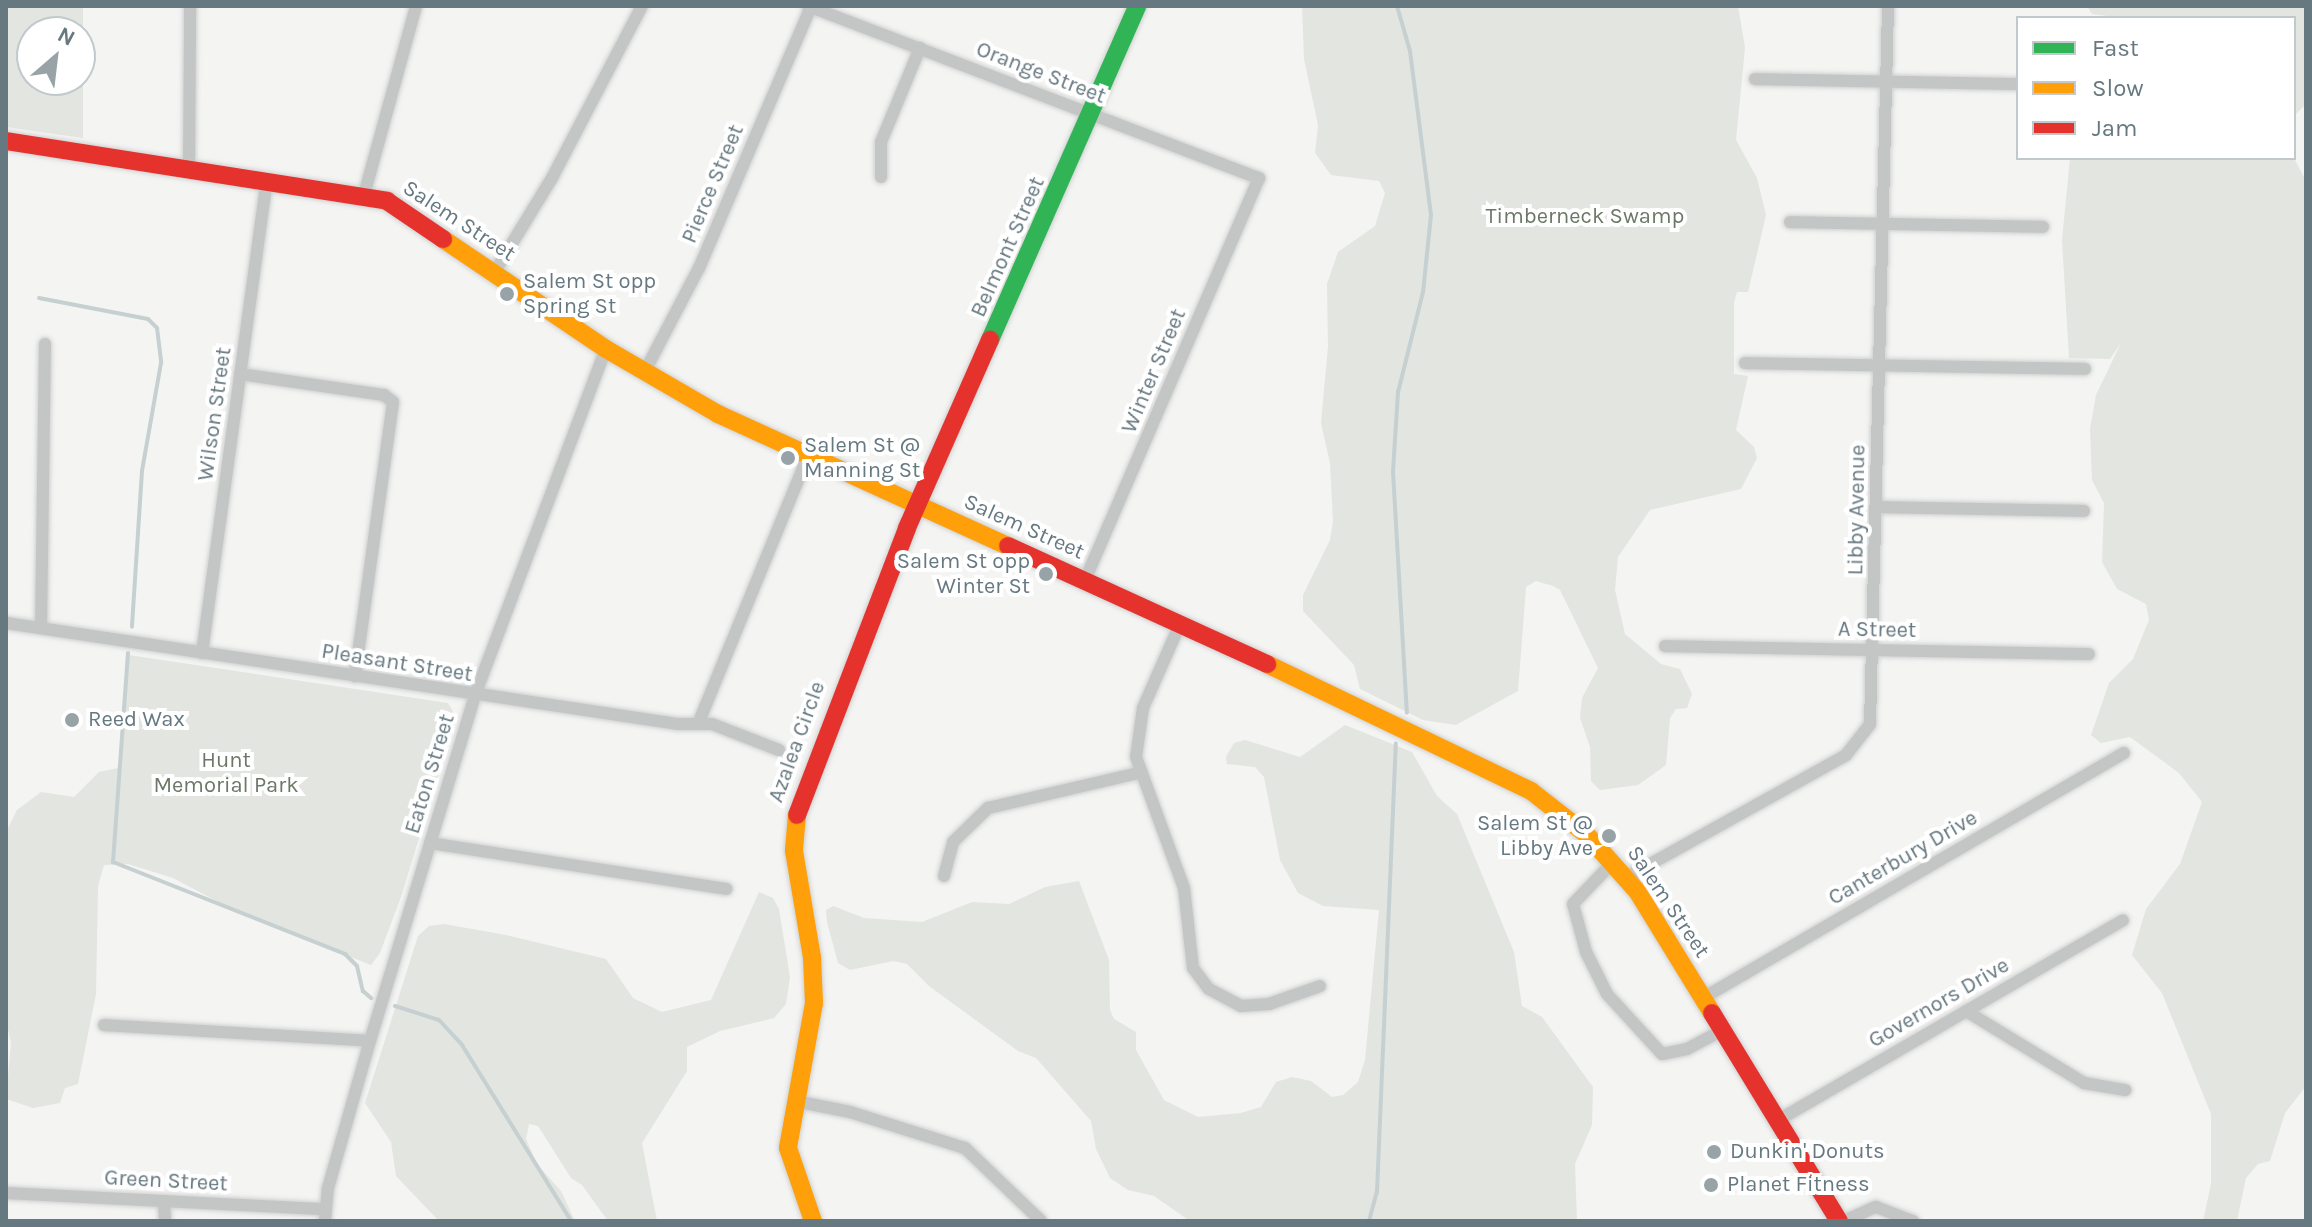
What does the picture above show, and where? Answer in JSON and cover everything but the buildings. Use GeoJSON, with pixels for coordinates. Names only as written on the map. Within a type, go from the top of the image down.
{"type":"FeatureCollection","features":[{"type":"Feature","properties":{"kind":"main road","name":"Belmont Street"},"geometry":{"type":"LineString","coordinates":[[918,505],[1137,6]]}},
{"type":"Feature","properties":{"kind":"main road","name":"Salem Street"},"geometry":{"type":"LineString","coordinates":[[6,141],[364,195],[408,212],[644,373],[808,456],[1180,624],[1507,778],[1562,813],[1627,877],[1703,998],[1775,1122],[1841,1221]]}},
{"type":"Feature","properties":{"kind":"main road","name":"Azalea Circle"},"geometry":{"type":"LineString","coordinates":[[813,1221],[788,1148],[800,1102],[800,1062],[814,989],[794,851],[797,809],[918,505]]}},
{"type":"Feature","properties":{"kind":"street"},"geometry":{"type":"LineString","coordinates":[[189,169],[190,6]]}},
{"type":"Feature","properties":{"kind":"street"},"geometry":{"type":"LineString","coordinates":[[364,195],[416,6]]}},
{"type":"Feature","properties":{"kind":"street"},"geometry":{"type":"LineString","coordinates":[[494,273],[570,144],[642,6]]}},
{"type":"Feature","properties":{"kind":"street","name":"Libby Avenue"},"geometry":{"type":"LineString","coordinates":[[1627,877],[1855,748],[1871,718],[1888,6]]}},
{"type":"Feature","properties":{"kind":"street","name":"Orange Street"},"geometry":{"type":"LineString","coordinates":[[810,7],[1259,178]]}},
{"type":"Feature","properties":{"kind":"street","name":"Pierce Street"},"geometry":{"type":"LineString","coordinates":[[644,373],[695,277],[810,7]]}},
{"type":"Feature","properties":{"kind":"street"},"geometry":{"type":"LineString","coordinates":[[881,177],[881,142],[920,48]]}},
{"type":"Feature","properties":{"kind":"street"},"geometry":{"type":"LineString","coordinates":[[1755,79],[2016,84]]}},
{"type":"Feature","properties":{"kind":"street","name":"Winter Street"},"geometry":{"type":"LineString","coordinates":[[1085,581],[1259,178]]}},
{"type":"Feature","properties":{"kind":"street","name":"Wilson Street"},"geometry":{"type":"LineString","coordinates":[[202,653],[267,180]]}},
{"type":"Feature","properties":{"kind":"street"},"geometry":{"type":"LineString","coordinates":[[1790,222],[2043,227]]}},
{"type":"Feature","properties":{"kind":"street"},"geometry":{"type":"LineString","coordinates":[[41,628],[45,344]]}},
{"type":"Feature","properties":{"kind":"street","name":"Eaton Street"},"geometry":{"type":"LineString","coordinates":[[325,1215],[370,1041],[475,695],[606,349]]}},
{"type":"Feature","properties":{"kind":"street"},"geometry":{"type":"LineString","coordinates":[[1745,363],[2085,369]]}},
{"type":"Feature","properties":{"kind":"street"},"geometry":{"type":"LineString","coordinates":[[240,374],[391,398],[355,676]]}},
{"type":"Feature","properties":{"kind":"street"},"geometry":{"type":"LineString","coordinates":[[698,724],[808,456]]}},
{"type":"Feature","properties":{"kind":"street"},"geometry":{"type":"LineString","coordinates":[[1877,507],[2084,511]]}},
{"type":"Feature","properties":{"kind":"street","name":"Pleasant Street"},"geometry":{"type":"LineString","coordinates":[[6,623],[475,695],[725,728],[779,750]]}},
{"type":"Feature","properties":{"kind":"street"},"geometry":{"type":"LineString","coordinates":[[1180,624],[1140,719],[1138,773],[1182,880],[1191,961],[1203,983],[1225,1000],[1251,1007],[1320,986]]}},
{"type":"Feature","properties":{"kind":"street","name":"A Street"},"geometry":{"type":"LineString","coordinates":[[1665,646],[2089,654]]}},
{"type":"Feature","properties":{"kind":"street","name":"Canterbury Drive"},"geometry":{"type":"LineString","coordinates":[[1703,998],[2124,753]]}},
{"type":"Feature","properties":{"kind":"street"},"geometry":{"type":"LineString","coordinates":[[944,876],[953,842],[988,808],[1138,773]]}},
{"type":"Feature","properties":{"kind":"street"},"geometry":{"type":"LineString","coordinates":[[430,843],[726,889]]}},
{"type":"Feature","properties":{"kind":"street"},"geometry":{"type":"LineString","coordinates":[[1614,861],[1573,904],[1586,952],[1607,994],[1662,1054],[1687,1049],[1722,1030]]}},
{"type":"Feature","properties":{"kind":"street","name":"Governors Drive"},"geometry":{"type":"LineString","coordinates":[[1775,1122],[2123,920]]}},
{"type":"Feature","properties":{"kind":"street"},"geometry":{"type":"LineString","coordinates":[[1966,1011],[2084,1083],[2125,1090]]}},
{"type":"Feature","properties":{"kind":"street"},"geometry":{"type":"LineString","coordinates":[[104,1025],[370,1041]]}},
{"type":"Feature","properties":{"kind":"street"},"geometry":{"type":"LineString","coordinates":[[800,1102],[965,1148],[1041,1221]]}},
{"type":"Feature","properties":{"kind":"street","name":"Green Street"},"geometry":{"type":"LineString","coordinates":[[6,1193],[164,1201],[325,1215]]}},
{"type":"Feature","properties":{"kind":"street"},"geometry":{"type":"LineString","coordinates":[[164,1201],[165,1221]]}},
{"type":"Feature","properties":{"kind":"street"},"geometry":{"type":"LineString","coordinates":[[1841,1221],[1872,1207],[1893,1210],[1913,1221]]}},
{"type":"Feature","properties":{"kind":"green space"},"geometry":{"type":"Polygon","coordinates":[[[6,6],[83,6],[83,16],[16,16],[16,96],[83,96],[83,138],[6,127],[6,6]]]}},
{"type":"Feature","properties":{"kind":"green space","name":"Timberneck Swamp"},"geometry":{"type":"Polygon","coordinates":[[[1302,6],[1738,6],[1745,48],[1736,140],[1757,178],[1766,215],[1748,292],[1737,292],[1734,303],[1734,374],[1748,376],[1736,430],[1754,447],[1757,458],[1741,489],[1650,510],[1618,557],[1615,590],[1625,634],[1661,664],[1680,669],[1692,694],[1687,708],[1676,709],[1670,718],[1666,765],[1638,785],[1600,790],[1591,781],[1590,747],[1580,718],[1582,698],[1598,668],[1560,590],[1553,586],[1536,581],[1526,587],[1518,691],[1456,725],[1423,720],[1360,689],[1354,665],[1303,611],[1303,595],[1330,540],[1333,522],[1330,463],[1321,423],[1328,347],[1327,284],[1338,252],[1375,226],[1385,193],[1379,181],[1331,175],[1315,153],[1318,125],[1304,59],[1302,6]]]}},
{"type":"Feature","properties":{"kind":"green space"},"geometry":{"type":"Polygon","coordinates":[[[2087,6],[2306,6],[2306,104],[2296,114],[2296,16],[2092,14],[2087,6]]]}},
{"type":"Feature","properties":{"kind":"green space"},"geometry":{"type":"Polygon","coordinates":[[[2070,160],[2295,160],[2306,181],[2306,1086],[2285,1113],[2270,1161],[2258,1164],[2246,1178],[2237,1221],[2203,1221],[2211,1184],[2211,1114],[2162,993],[2132,955],[2146,909],[2180,864],[2202,802],[2179,773],[2130,737],[2101,743],[2091,735],[2109,683],[2133,659],[2149,620],[2146,604],[2117,589],[2102,562],[2104,503],[2092,480],[2090,429],[2096,395],[2121,343],[2110,359],[2069,358],[2062,240],[2070,160]]]}},
{"type":"Feature","properties":{"kind":"green space","name":"Hunt Memorial Park"},"geometry":{"type":"Polygon","coordinates":[[[129,655],[448,703],[456,717],[401,897],[380,953],[371,965],[239,913],[173,878],[128,864],[104,865],[98,886],[96,994],[78,1084],[65,1088],[60,1103],[33,1108],[6,1099],[11,1042],[6,1021],[6,832],[17,810],[41,792],[74,797],[99,772],[118,768],[129,655]]]}},
{"type":"Feature","properties":{"kind":"green space"},"geometry":{"type":"Polygon","coordinates":[[[1345,725],[1412,752],[1437,796],[1457,814],[1514,952],[1522,1006],[1542,1017],[1593,1087],[1592,1125],[1575,1164],[1577,1221],[1190,1221],[1154,1196],[1128,1190],[1110,1178],[1096,1149],[1091,1121],[1036,1058],[1018,1051],[929,986],[907,964],[893,961],[850,970],[838,963],[827,922],[826,910],[833,906],[864,918],[922,922],[972,902],[1009,904],[1045,887],[1079,881],[1109,960],[1110,1010],[1114,1019],[1136,1032],[1136,1050],[1164,1100],[1198,1117],[1241,1113],[1261,1107],[1276,1082],[1292,1077],[1311,1081],[1332,1097],[1343,1095],[1358,1082],[1365,1060],[1379,910],[1323,906],[1298,893],[1280,860],[1264,777],[1255,767],[1227,764],[1226,757],[1234,743],[1245,740],[1300,757],[1345,725]]]}},
{"type":"Feature","properties":{"kind":"green space"},"geometry":{"type":"Polygon","coordinates":[[[759,892],[773,898],[779,909],[790,977],[786,1004],[774,1018],[720,1031],[687,1047],[687,1071],[642,1143],[657,1221],[608,1221],[582,1185],[571,1178],[538,1126],[529,1124],[526,1139],[537,1164],[561,1191],[575,1221],[439,1221],[396,1176],[391,1142],[365,1103],[418,936],[429,926],[444,924],[506,935],[606,959],[633,998],[662,1012],[711,1000],[759,892]]]}},
{"type":"Feature","properties":{"kind":"waterway"},"geometry":{"type":"LineString","coordinates":[[1397,6],[1410,51],[1431,215],[1423,292],[1398,392],[1393,472],[1407,713]]}},
{"type":"Feature","properties":{"kind":"waterway"},"geometry":{"type":"LineString","coordinates":[[39,298],[148,319],[157,328],[161,363],[142,471],[132,627]]}},
{"type":"Feature","properties":{"kind":"waterway"},"geometry":{"type":"LineString","coordinates":[[128,653],[113,862],[345,954],[357,966],[363,991],[371,998]]}},
{"type":"Feature","properties":{"kind":"waterway"},"geometry":{"type":"LineString","coordinates":[[1369,1221],[1377,1192],[1396,743]]}},
{"type":"Feature","properties":{"kind":"waterway"},"geometry":{"type":"LineString","coordinates":[[395,1006],[439,1020],[462,1045],[571,1221]]}},
{"type":"Feature","properties":{"kind":"traffic: fast"},"geometry":{"type":"LineString","coordinates":[[990,340],[1137,6]]}},
{"type":"Feature","properties":{"kind":"traffic: slow"},"geometry":{"type":"LineString","coordinates":[[443,239],[606,349],[718,414],[1008,546]]}},
{"type":"Feature","properties":{"kind":"traffic: slow"},"geometry":{"type":"LineString","coordinates":[[1267,664],[1531,791],[1586,834],[1637,891],[1712,1013]]}},
{"type":"Feature","properties":{"kind":"traffic: slow"},"geometry":{"type":"LineString","coordinates":[[797,815],[794,851],[812,957],[814,1003],[788,1148],[813,1221]]}},
{"type":"Feature","properties":{"kind":"traffic: jam"},"geometry":{"type":"LineString","coordinates":[[6,141],[387,201],[443,239]]}},
{"type":"Feature","properties":{"kind":"traffic: jam"},"geometry":{"type":"LineString","coordinates":[[797,815],[907,528],[990,340]]}},
{"type":"Feature","properties":{"kind":"traffic: jam"},"geometry":{"type":"LineString","coordinates":[[1008,546],[1267,664]]}},
{"type":"Feature","properties":{"kind":"traffic: jam"},"geometry":{"type":"LineString","coordinates":[[1712,1013],[1839,1221]]}},
{"type":"Feature","properties":{"kind":"place","name":"Salem St opp Spring St"},"geometry":{"type":"Point","coordinates":[507,294]}},
{"type":"Feature","properties":{"kind":"place","name":"Salem St @ Manning St"},"geometry":{"type":"Point","coordinates":[788,458]}},
{"type":"Feature","properties":{"kind":"place","name":"Salem St opp Winter St"},"geometry":{"type":"Point","coordinates":[1046,574]}},
{"type":"Feature","properties":{"kind":"place","name":"Reed Wax"},"geometry":{"type":"Point","coordinates":[72,720]}},
{"type":"Feature","properties":{"kind":"place","name":"Salem St @ Libby Ave"},"geometry":{"type":"Point","coordinates":[1609,836]}},
{"type":"Feature","properties":{"kind":"place","name":"Dunkin' Donuts"},"geometry":{"type":"Point","coordinates":[1714,1152]}},
{"type":"Feature","properties":{"kind":"place","name":"Planet Fitness"},"geometry":{"type":"Point","coordinates":[1711,1185]}}]}
